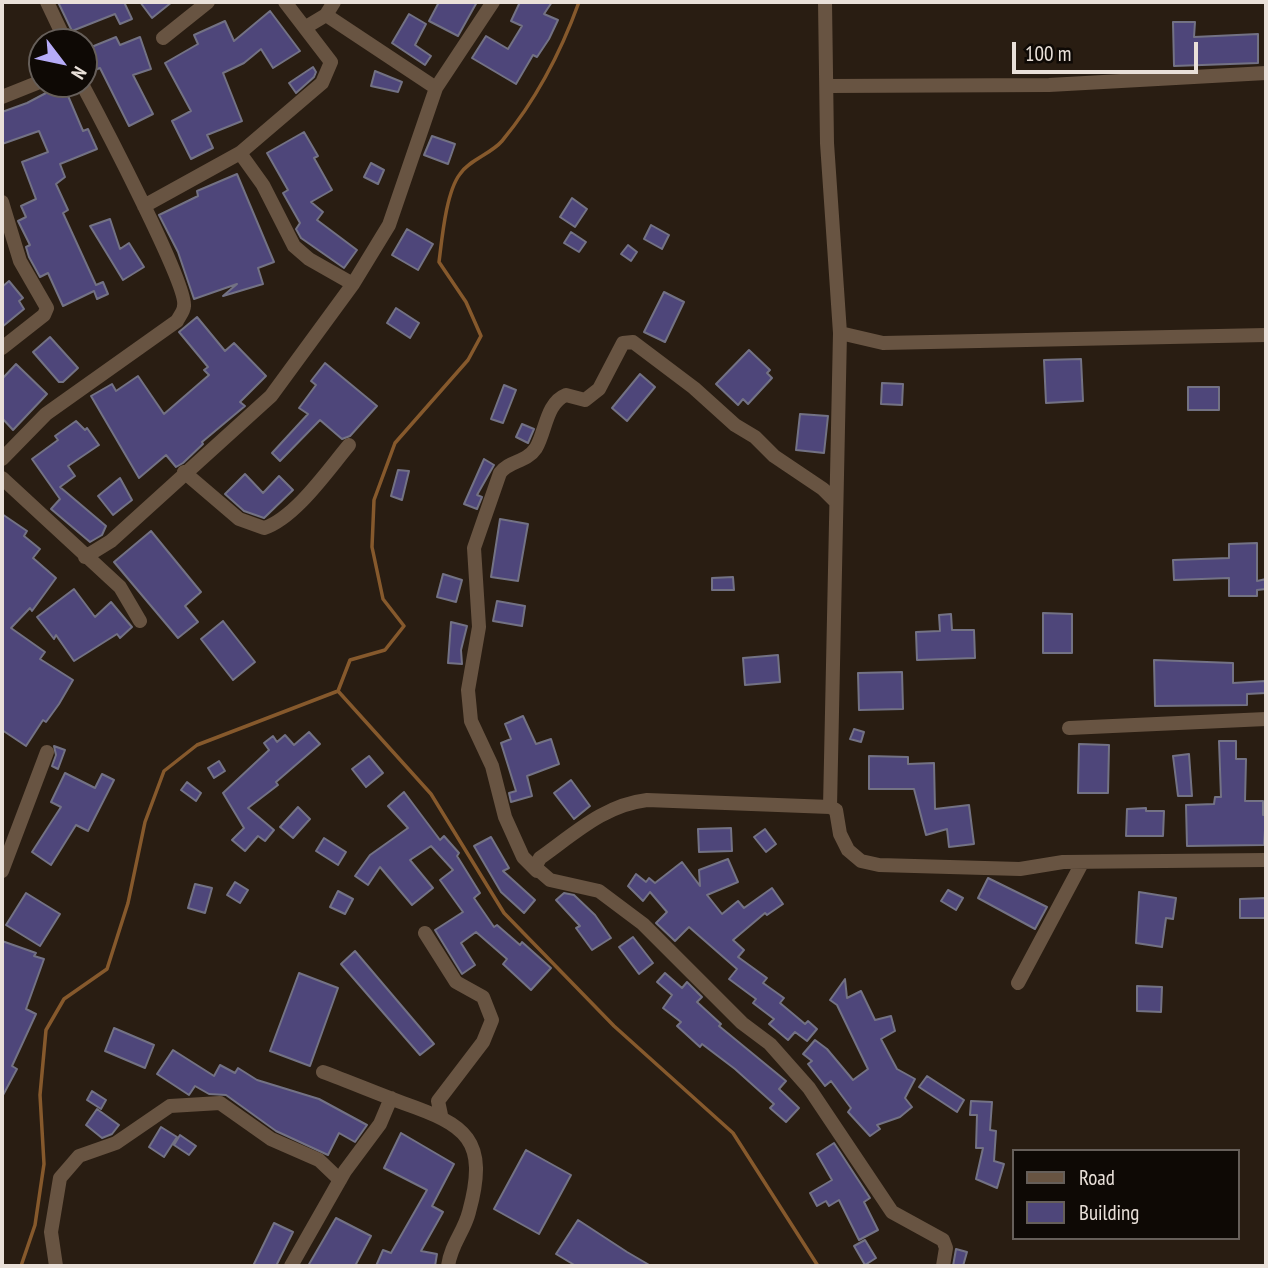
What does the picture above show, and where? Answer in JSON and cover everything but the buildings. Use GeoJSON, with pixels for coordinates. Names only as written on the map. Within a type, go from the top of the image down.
{"type":"FeatureCollection","features":[{"type":"Feature","properties":{"kind":"street"},"geometry":{"type":"LineString","coordinates":[[47,2],[59,28]]}},
{"type":"Feature","properties":{"kind":"street"},"geometry":{"type":"LineString","coordinates":[[163,38],[208,2]]}},
{"type":"Feature","properties":{"kind":"street"},"geometry":{"type":"LineString","coordinates":[[144,206],[240,153],[322,83],[331,62],[285,2]]}},
{"type":"Feature","properties":{"kind":"street"},"geometry":{"type":"LineString","coordinates":[[306,27],[326,15],[334,2]]}},
{"type":"Feature","properties":{"kind":"street"},"geometry":{"type":"LineString","coordinates":[[85,557],[111,541],[184,472],[238,428],[271,396],[353,284],[389,225],[436,88],[493,2]]}},
{"type":"Feature","properties":{"kind":"street"},"geometry":{"type":"LineString","coordinates":[[825,2],[829,86],[827,143],[840,333],[830,807]]}},
{"type":"Feature","properties":{"kind":"street"},"geometry":{"type":"LineString","coordinates":[[326,15],[436,88]]}},
{"type":"Feature","properties":{"kind":"street"},"geometry":{"type":"LineString","coordinates":[[829,86],[1049,85],[1266,73]]}},
{"type":"Feature","properties":{"kind":"street"},"geometry":{"type":"LineString","coordinates":[[2,97],[28,87]]}},
{"type":"Feature","properties":{"kind":"street"},"geometry":{"type":"LineString","coordinates":[[2,459],[46,414],[177,321],[185,305],[181,288],[144,206],[89,98]]}},
{"type":"Feature","properties":{"kind":"street"},"geometry":{"type":"LineString","coordinates":[[240,153],[263,185],[294,246],[309,259],[353,284]]}},
{"type":"Feature","properties":{"kind":"street"},"geometry":{"type":"LineString","coordinates":[[2,202],[20,261],[47,308],[44,315],[2,348]]}},
{"type":"Feature","properties":{"kind":"street"},"geometry":{"type":"LineString","coordinates":[[840,333],[883,343],[1266,335]]}},
{"type":"Feature","properties":{"kind":"street"},"geometry":{"type":"LineString","coordinates":[[835,501],[774,456],[755,437],[735,425],[694,388],[633,342],[623,343],[594,395],[585,400],[566,395],[553,404],[535,449],[526,459],[506,465],[499,473],[474,548],[479,627],[468,690],[471,721],[492,766],[505,817],[523,857],[550,880],[592,888],[614,900],[643,924],[742,1023],[770,1044],[808,1088],[892,1212],[943,1240],[946,1248],[943,1266]]}},
{"type":"Feature","properties":{"kind":"street"},"geometry":{"type":"LineString","coordinates":[[184,472],[239,519],[264,528],[275,523],[304,496],[349,444]]}},
{"type":"Feature","properties":{"kind":"street"},"geometry":{"type":"LineString","coordinates":[[2,478],[120,587],[140,621]]}},
{"type":"Feature","properties":{"kind":"street"},"geometry":{"type":"LineString","coordinates":[[1069,728],[1266,719]]}},
{"type":"Feature","properties":{"kind":"street"},"geometry":{"type":"LineString","coordinates":[[2,871],[47,752]]}},
{"type":"Feature","properties":{"kind":"street"},"geometry":{"type":"LineString","coordinates":[[537,871],[540,858],[604,811],[625,802],[647,800],[830,807],[835,810],[840,834],[848,850],[868,863],[1020,869],[1082,863],[1266,860]]}},
{"type":"Feature","properties":{"kind":"street"},"geometry":{"type":"LineString","coordinates":[[1018,983],[1082,863]]}},
{"type":"Feature","properties":{"kind":"street"},"geometry":{"type":"LineString","coordinates":[[425,933],[456,982],[483,998],[492,1020],[483,1042],[438,1101],[442,1115]]}},
{"type":"Feature","properties":{"kind":"street"},"geometry":{"type":"LineString","coordinates":[[323,1072],[442,1115],[469,1139],[474,1158],[469,1213],[452,1245],[448,1266]]}},
{"type":"Feature","properties":{"kind":"street"},"geometry":{"type":"LineString","coordinates":[[291,1266],[340,1180],[368,1142],[391,1098]]}},
{"type":"Feature","properties":{"kind":"street"},"geometry":{"type":"LineString","coordinates":[[56,1266],[51,1231],[60,1178],[79,1156],[116,1143],[170,1107],[220,1104],[271,1139],[319,1160],[340,1180]]}},
{"type":"Feature","properties":{"kind":"waterway"},"geometry":{"type":"LineString","coordinates":[[21,1266],[35,1225],[44,1164],[40,1095],[46,1030],[64,999],[107,969],[128,903],[145,822],[164,771],[197,745],[338,691],[350,660],[385,650],[404,626],[383,599],[372,547],[374,500],[395,443],[468,360],[481,336],[466,302],[439,262],[451,192],[464,169],[497,146],[526,109],[556,57],[579,2]]}},
{"type":"Feature","properties":{"kind":"waterway"},"geometry":{"type":"LineString","coordinates":[[338,691],[431,794],[504,913],[614,1026],[733,1133],[818,1266]]}}]}
